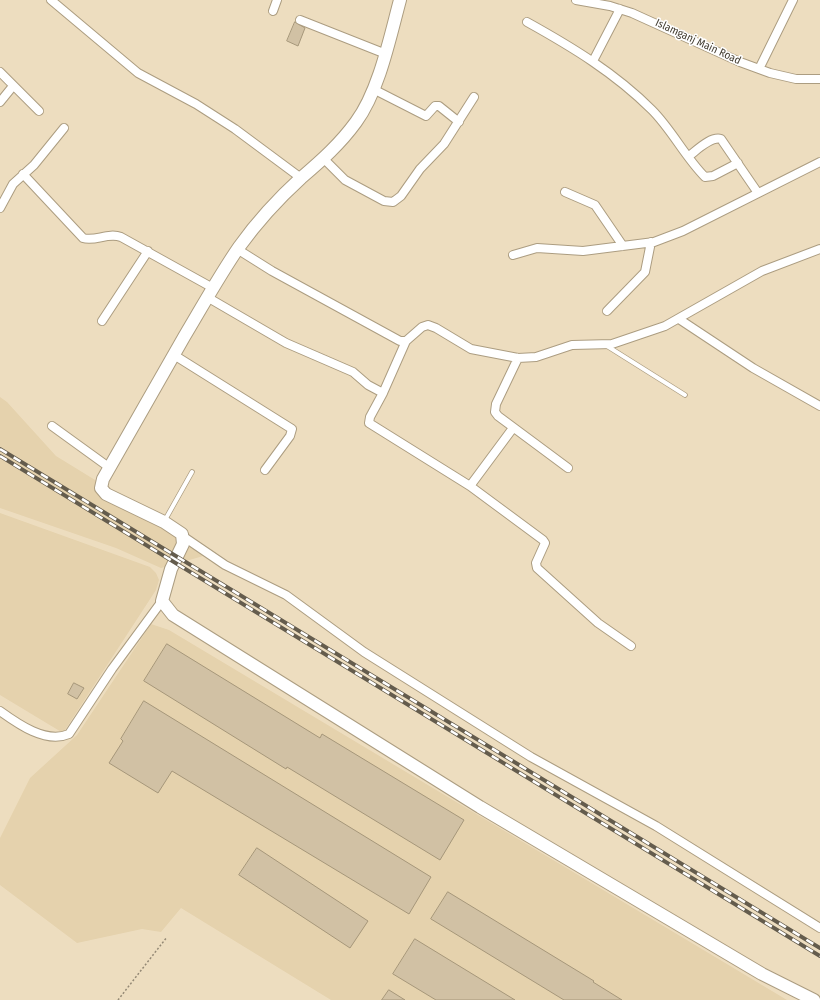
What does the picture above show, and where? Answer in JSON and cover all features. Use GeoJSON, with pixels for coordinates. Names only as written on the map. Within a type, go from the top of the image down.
{"type":"FeatureCollection","features":[{"type":"Feature","properties":{"kind":"main road"},"geometry":{"type":"LineString","coordinates":[[400,0],[386,54],[373,89],[358,120],[339,144],[301,178],[253,227],[237,249],[174,355],[101,484],[102,490],[178,530],[184,538],[183,544],[171,569],[162,601],[167,610],[180,620],[480,807],[762,974],[814,1000]]}},
{"type":"Feature","properties":{"kind":"street"},"geometry":{"type":"LineString","coordinates":[[51,0],[138,73],[196,104],[235,129],[301,178]]}},
{"type":"Feature","properties":{"kind":"street"},"geometry":{"type":"LineString","coordinates":[[273,11],[277,0]]}},
{"type":"Feature","properties":{"kind":"street","name":"Islamganj Main Road"},"geometry":{"type":"LineString","coordinates":[[576,0],[620,9],[659,24],[770,74],[796,78],[820,79]]}},
{"type":"Feature","properties":{"kind":"street"},"geometry":{"type":"LineString","coordinates":[[759,69],[793,0]]}},
{"type":"Feature","properties":{"kind":"street"},"geometry":{"type":"LineString","coordinates":[[593,61],[620,9]]}},
{"type":"Feature","properties":{"kind":"street"},"geometry":{"type":"LineString","coordinates":[[300,20],[386,54]]}},
{"type":"Feature","properties":{"kind":"street"},"geometry":{"type":"LineString","coordinates":[[527,22],[593,61],[611,74],[653,111],[707,177],[738,163]]}},
{"type":"Feature","properties":{"kind":"street"},"geometry":{"type":"LineString","coordinates":[[0,72],[39,111]]}},
{"type":"Feature","properties":{"kind":"street"},"geometry":{"type":"LineString","coordinates":[[0,102],[13,86]]}},
{"type":"Feature","properties":{"kind":"street"},"geometry":{"type":"LineString","coordinates":[[373,89],[426,116],[435,106],[439,106],[458,122]]}},
{"type":"Feature","properties":{"kind":"street"},"geometry":{"type":"LineString","coordinates":[[324,159],[345,180],[384,201],[393,202],[401,196],[420,169],[438,152],[474,97]]}},
{"type":"Feature","properties":{"kind":"street"},"geometry":{"type":"LineString","coordinates":[[0,208],[14,184],[34,165],[64,128]]}},
{"type":"Feature","properties":{"kind":"street"},"geometry":{"type":"LineString","coordinates":[[689,156],[711,140],[719,138],[758,193]]}},
{"type":"Feature","properties":{"kind":"street"},"geometry":{"type":"LineString","coordinates":[[513,255],[537,248],[583,251],[651,242],[683,231],[820,162]]}},
{"type":"Feature","properties":{"kind":"street"},"geometry":{"type":"LineString","coordinates":[[23,174],[83,238],[88,239],[108,235],[117,236],[148,251],[286,343],[353,372],[366,384],[383,393]]}},
{"type":"Feature","properties":{"kind":"street"},"geometry":{"type":"LineString","coordinates":[[565,192],[595,205],[623,246]]}},
{"type":"Feature","properties":{"kind":"street"},"geometry":{"type":"LineString","coordinates":[[607,311],[645,272],[651,242]]}},
{"type":"Feature","properties":{"kind":"street"},"geometry":{"type":"LineString","coordinates":[[237,249],[272,271],[397,339],[406,341]]}},
{"type":"Feature","properties":{"kind":"street"},"geometry":{"type":"LineString","coordinates":[[631,646],[598,623],[536,566],[544,545],[543,540],[470,486],[369,423],[370,417],[383,393],[406,341],[422,327],[428,325],[436,328],[471,349],[518,358],[536,356],[572,345],[605,345],[653,331],[679,319],[762,271],[820,249]]}},
{"type":"Feature","properties":{"kind":"street"},"geometry":{"type":"LineString","coordinates":[[102,321],[148,251]]}},
{"type":"Feature","properties":{"kind":"street"},"geometry":{"type":"LineString","coordinates":[[679,319],[753,368],[820,406]]}},
{"type":"Feature","properties":{"kind":"street"},"geometry":{"type":"LineString","coordinates":[[174,355],[292,429],[290,436],[265,470]]}},
{"type":"Feature","properties":{"kind":"street"},"geometry":{"type":"LineString","coordinates":[[518,358],[494,409],[498,416],[513,428],[568,468]]}},
{"type":"Feature","properties":{"kind":"street"},"geometry":{"type":"LineString","coordinates":[[52,426],[110,468]]}},
{"type":"Feature","properties":{"kind":"street"},"geometry":{"type":"LineString","coordinates":[[470,486],[513,428]]}},
{"type":"Feature","properties":{"kind":"street"},"geometry":{"type":"LineString","coordinates":[[184,538],[224,565],[286,596],[364,652],[531,757],[650,823],[820,928]]}},
{"type":"Feature","properties":{"kind":"street"},"geometry":{"type":"LineString","coordinates":[[0,711],[17,723],[45,736],[61,737],[69,734],[112,669],[162,601]]}},
{"type":"Feature","properties":{"kind":"lane"},"geometry":{"type":"LineString","coordinates":[[605,345],[684,395]]}},
{"type":"Feature","properties":{"kind":"lane"},"geometry":{"type":"LineString","coordinates":[[164,522],[192,472]]}},
{"type":"Feature","properties":{"kind":"path"},"geometry":{"type":"LineString","coordinates":[[118,1000],[167,937]]}},
{"type":"Feature","properties":{"kind":"shaded area"},"geometry":{"type":"Polygon","coordinates":[[[0,397],[7,402],[56,456],[214,553],[161,568],[116,548],[0,508],[0,397]]]}},
{"type":"Feature","properties":{"kind":"shaded area"},"geometry":{"type":"Polygon","coordinates":[[[0,513],[150,567],[156,573],[159,580],[156,590],[63,733],[0,695],[0,513]]]}},
{"type":"Feature","properties":{"kind":"shaded area"},"geometry":{"type":"Polygon","coordinates":[[[151,624],[169,630],[787,1000],[331,1000],[181,908],[161,932],[142,929],[77,943],[0,885],[0,838],[30,778],[77,735],[151,624]]]}},
{"type":"Feature","properties":{"kind":"building"},"geometry":{"type":"Polygon","coordinates":[[[295,22],[305,28],[298,46],[287,41],[295,22]]]}},
{"type":"Feature","properties":{"kind":"building"},"geometry":{"type":"Polygon","coordinates":[[[167,644],[320,738],[322,734],[464,820],[440,860],[287,767],[286,769],[144,681],[167,644]]]}},
{"type":"Feature","properties":{"kind":"building"},"geometry":{"type":"Polygon","coordinates":[[[74,683],[84,688],[77,699],[68,694],[74,683]]]}},
{"type":"Feature","properties":{"kind":"building"},"geometry":{"type":"Polygon","coordinates":[[[144,701],[431,877],[409,914],[172,771],[158,793],[109,763],[123,741],[121,739],[144,701]]]}},
{"type":"Feature","properties":{"kind":"building"},"geometry":{"type":"Polygon","coordinates":[[[257,848],[368,921],[350,948],[239,875],[257,848]]]}},
{"type":"Feature","properties":{"kind":"building"},"geometry":{"type":"Polygon","coordinates":[[[448,892],[594,981],[593,982],[622,1000],[564,1000],[431,919],[448,892]]]}},
{"type":"Feature","properties":{"kind":"building"},"geometry":{"type":"Polygon","coordinates":[[[415,939],[515,1000],[436,1000],[393,974],[415,939]]]}},
{"type":"Feature","properties":{"kind":"building"},"geometry":{"type":"Polygon","coordinates":[[[389,990],[405,1000],[382,1000],[389,990]]]}},
{"type":"Feature","properties":{"kind":"railway"},"geometry":{"type":"LineString","coordinates":[[0,449],[820,948]]}},
{"type":"Feature","properties":{"kind":"railway"},"geometry":{"type":"LineString","coordinates":[[0,456],[820,956]]}}]}
